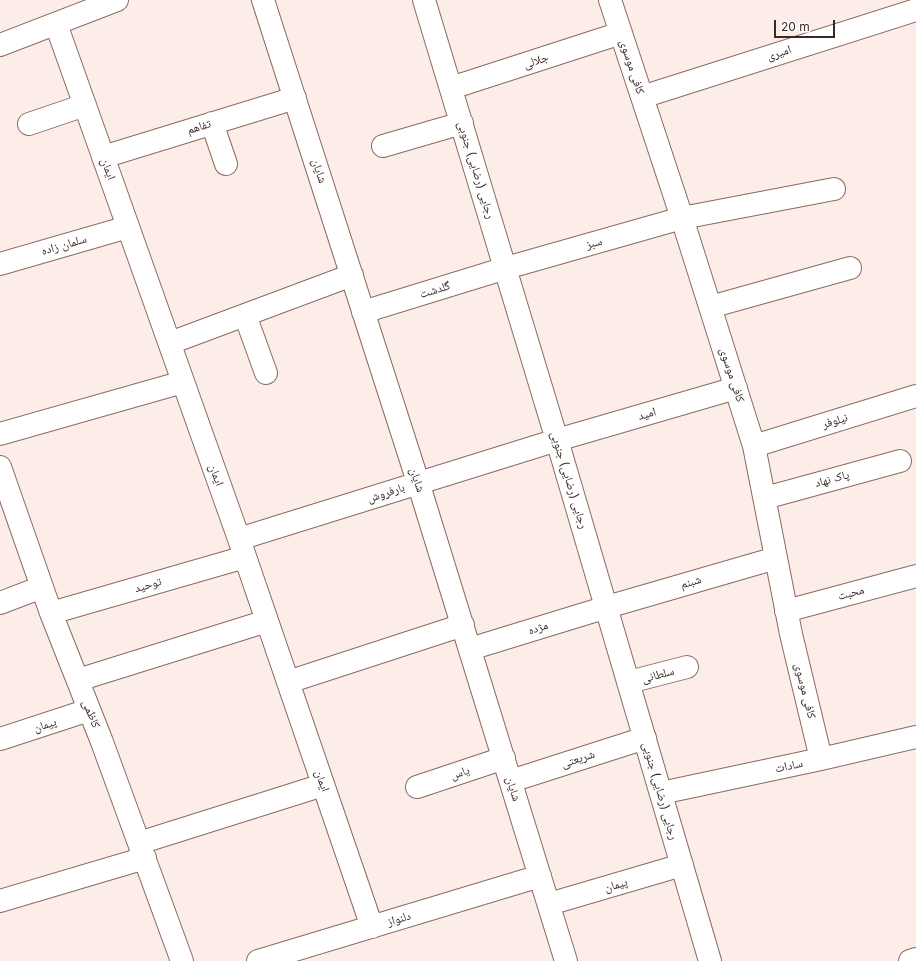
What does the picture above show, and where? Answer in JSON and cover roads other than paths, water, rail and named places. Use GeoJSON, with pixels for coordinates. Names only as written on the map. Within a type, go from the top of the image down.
{"type":"FeatureCollection","features":[{"type":"Feature","properties":{"kind":"street"},"geometry":{"type":"LineString","coordinates":[[0,45],[117,0]]}},
{"type":"Feature","properties":{"kind":"street","name":"شایان"},"geometry":{"type":"LineString","coordinates":[[263,0],[418,482],[566,961]]}},
{"type":"Feature","properties":{"kind":"street","name":"رجایی (رضایی) جنوبی"},"geometry":{"type":"LineString","coordinates":[[424,0],[607,607],[710,961]]}},
{"type":"Feature","properties":{"kind":"street","name":"کافی موسوی"},"geometry":{"type":"LineString","coordinates":[[610,0],[682,218],[754,446],[786,610],[821,760]]}},
{"type":"Feature","properties":{"kind":"street","name":"امیری"},"geometry":{"type":"LineString","coordinates":[[642,97],[916,10]]}},
{"type":"Feature","properties":{"kind":"street","name":"ایمان"},"geometry":{"type":"LineString","coordinates":[[56,24],[242,548],[372,927]]}},
{"type":"Feature","properties":{"kind":"street","name":"جلالی"},"geometry":{"type":"LineString","coordinates":[[451,88],[621,33]]}},
{"type":"Feature","properties":{"kind":"street","name":"تفاهم"},"geometry":{"type":"LineString","coordinates":[[103,157],[295,98]]}},
{"type":"Feature","properties":{"kind":"street"},"geometry":{"type":"LineString","coordinates":[[30,124],[85,105]]}},
{"type":"Feature","properties":{"kind":"street"},"geometry":{"type":"LineString","coordinates":[[212,123],[226,164]]}},
{"type":"Feature","properties":{"kind":"street"},"geometry":{"type":"LineString","coordinates":[[383,146],[462,123]]}},
{"type":"Feature","properties":{"kind":"street","name":"سبز"},"geometry":{"type":"LineString","coordinates":[[506,268],[682,218],[834,189]]}},
{"type":"Feature","properties":{"kind":"street","name":"سلمان زاده"},"geometry":{"type":"LineString","coordinates":[[1,261],[128,227]]}},
{"type":"Feature","properties":{"kind":"street","name":"گلدشت"},"geometry":{"type":"LineString","coordinates":[[363,312],[506,268]]}},
{"type":"Feature","properties":{"kind":"street"},"geometry":{"type":"LineString","coordinates":[[710,307],[850,268]]}},
{"type":"Feature","properties":{"kind":"street"},"geometry":{"type":"LineString","coordinates":[[170,343],[352,275]]}},
{"type":"Feature","properties":{"kind":"street"},"geometry":{"type":"LineString","coordinates":[[245,315],[266,373]]}},
{"type":"Feature","properties":{"kind":"street"},"geometry":{"type":"LineString","coordinates":[[0,434],[183,382]]}},
{"type":"Feature","properties":{"kind":"street","name":"امید"},"geometry":{"type":"LineString","coordinates":[[557,440],[736,388]]}},
{"type":"Feature","properties":{"kind":"street","name":"نیلوفر"},"geometry":{"type":"LineString","coordinates":[[754,446],[916,396]]}},
{"type":"Feature","properties":{"kind":"street","name":"بارفروش"},"geometry":{"type":"LineString","coordinates":[[242,548],[418,482],[557,440]]}},
{"type":"Feature","properties":{"kind":"street","name":"پاک نهاد"},"geometry":{"type":"LineString","coordinates":[[765,498],[900,461]]}},
{"type":"Feature","properties":{"kind":"street","name":"کاظمی"},"geometry":{"type":"LineString","coordinates":[[0,467],[50,613],[78,680],[182,961]]}},
{"type":"Feature","properties":{"kind":"street","name":"توحید"},"geometry":{"type":"LineString","coordinates":[[50,613],[242,548]]}},
{"type":"Feature","properties":{"kind":"street","name":"شبنم"},"geometry":{"type":"LineString","coordinates":[[607,607],[776,558]]}},
{"type":"Feature","properties":{"kind":"street","name":"محبت"},"geometry":{"type":"LineString","coordinates":[[786,610],[916,576]]}},
{"type":"Feature","properties":{"kind":"street"},"geometry":{"type":"LineString","coordinates":[[0,603],[42,587]]}},
{"type":"Feature","properties":{"kind":"street","name":"مژده"},"geometry":{"type":"LineString","coordinates":[[470,648],[607,607]]}},
{"type":"Feature","properties":{"kind":"street"},"geometry":{"type":"LineString","coordinates":[[78,680],[267,620]]}},
{"type":"Feature","properties":{"kind":"street"},"geometry":{"type":"LineString","coordinates":[[288,682],[463,625]]}},
{"type":"Feature","properties":{"kind":"street","name":"سلطانی"},"geometry":{"type":"LineString","coordinates":[[629,682],[686,667]]}},
{"type":"Feature","properties":{"kind":"street","name":"پیمان"},"geometry":{"type":"LineString","coordinates":[[0,740],[89,710]]}},
{"type":"Feature","properties":{"kind":"street","name":"سادات"},"geometry":{"type":"LineString","coordinates":[[661,793],[821,760],[916,737]]}},
{"type":"Feature","properties":{"kind":"street","name":"شریعتی"},"geometry":{"type":"LineString","coordinates":[[511,781],[645,738]]}},
{"type":"Feature","properties":{"kind":"street","name":"یاس"},"geometry":{"type":"LineString","coordinates":[[417,787],[504,758]]}},
{"type":"Feature","properties":{"kind":"street"},"geometry":{"type":"LineString","coordinates":[[0,901],[323,785]]}},
{"type":"Feature","properties":{"kind":"street","name":"پیمان"},"geometry":{"type":"LineString","coordinates":[[549,904],[682,865]]}},
{"type":"Feature","properties":{"kind":"street","name":"دلنواز"},"geometry":{"type":"LineString","coordinates":[[258,961],[540,876]]}},
{"type":"Feature","properties":{"kind":"street"},"geometry":{"type":"LineString","coordinates":[[910,961],[916,960]]}}]}
